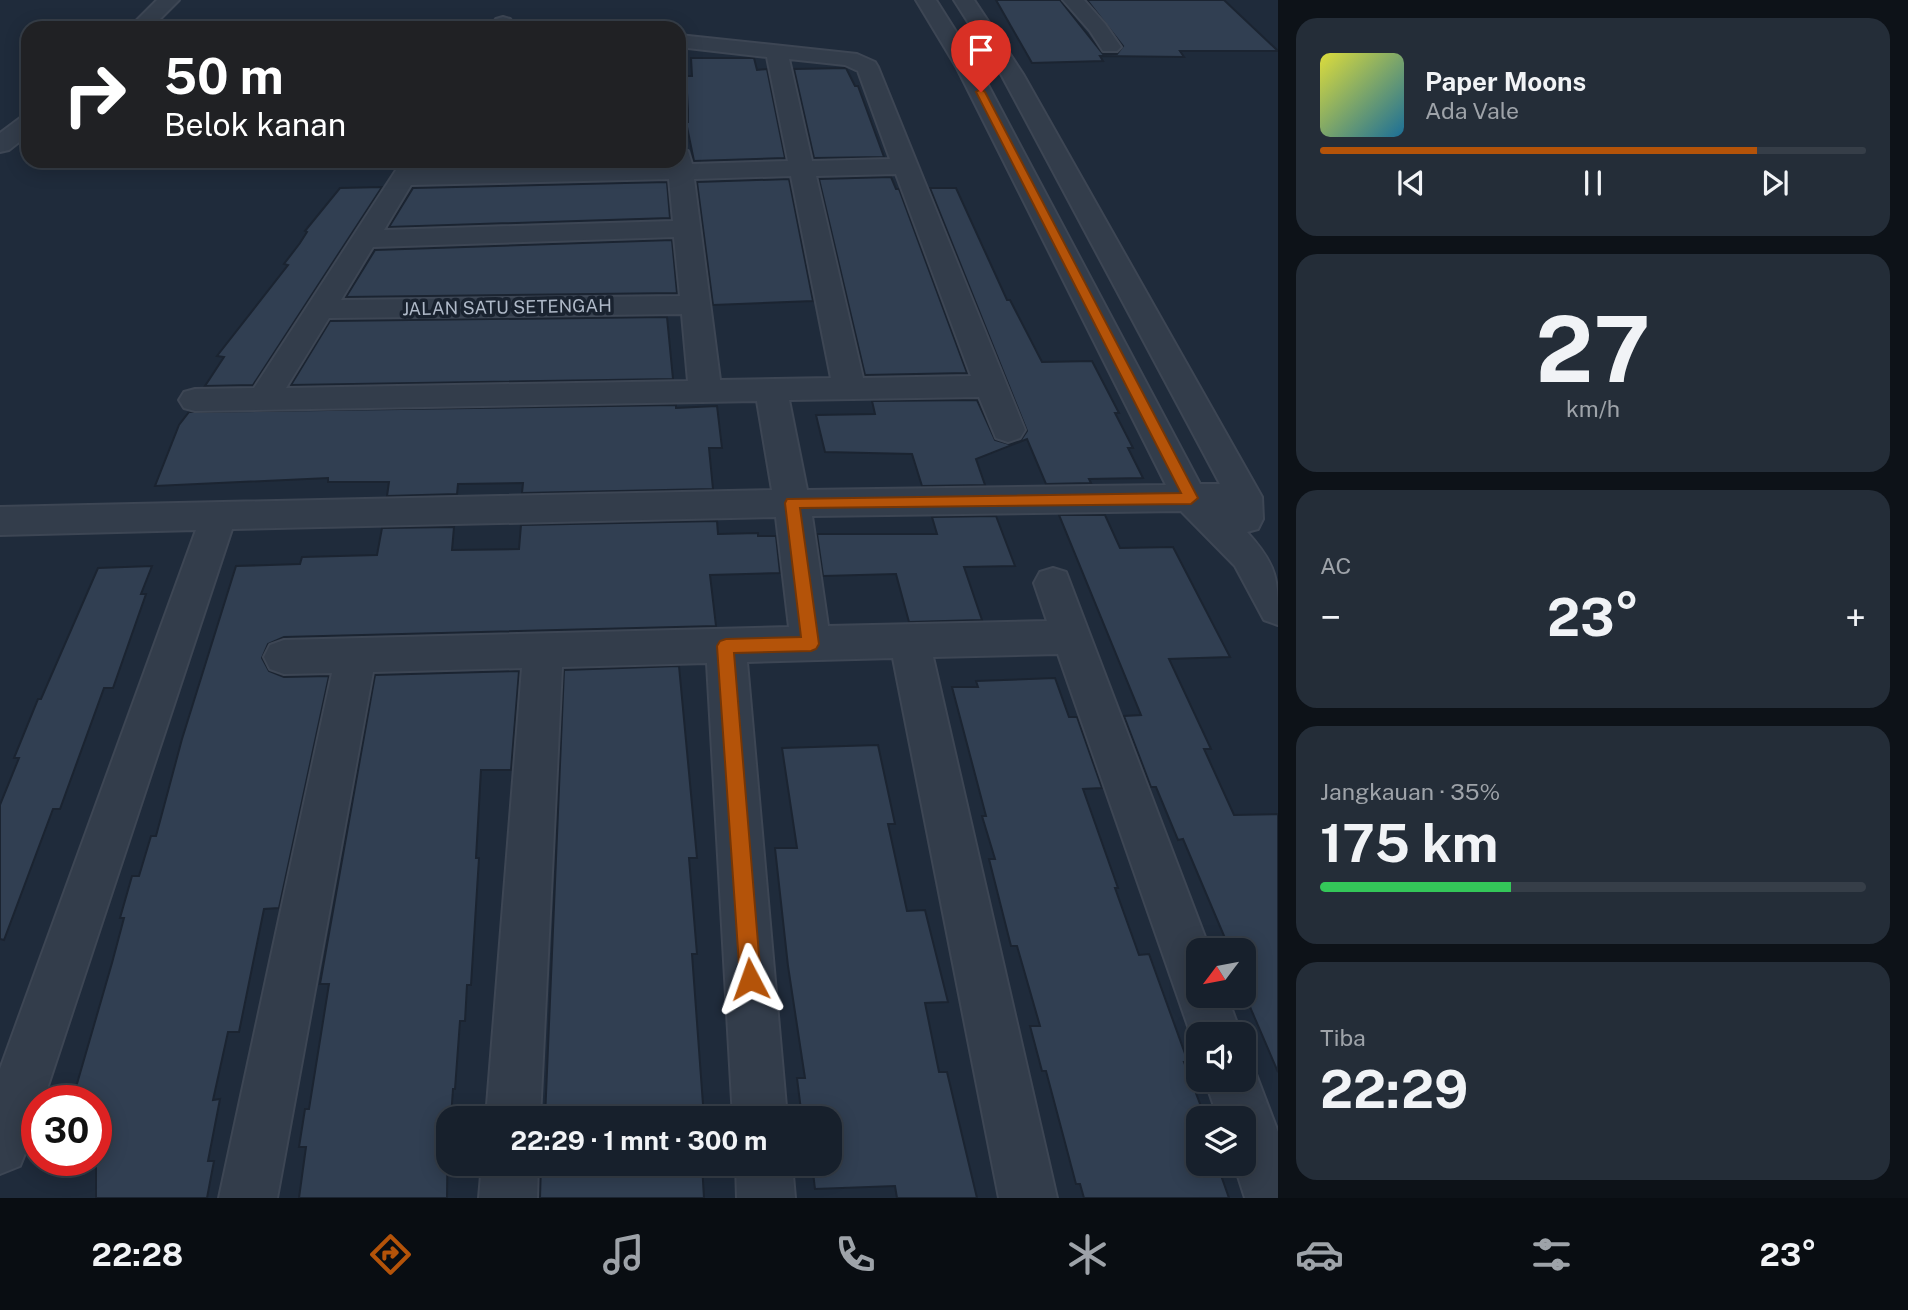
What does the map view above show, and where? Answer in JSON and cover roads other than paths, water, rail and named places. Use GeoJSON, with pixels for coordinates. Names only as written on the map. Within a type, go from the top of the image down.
{"type":"FeatureCollection","features":[{"type":"Feature","properties":{"kind":"street"},"geometry":{"type":"LineString","coordinates":[[146,21],[169,0]]}},
{"type":"Feature","properties":{"kind":"street"},"geometry":{"type":"LineString","coordinates":[[926,0],[968,68],[1191,498],[1248,556],[1278,609]]}},
{"type":"Feature","properties":{"kind":"street"},"geometry":{"type":"LineString","coordinates":[[964,0],[1012,74],[1244,497],[1248,556]]}},
{"type":"Feature","properties":{"kind":"street"},"geometry":{"type":"LineString","coordinates":[[1073,0],[1098,28],[1110,47]]}},
{"type":"Feature","properties":{"kind":"street"},"geometry":{"type":"LineString","coordinates":[[686,42],[849,59],[867,67],[1008,430]]}},
{"type":"Feature","properties":{"kind":"street"},"geometry":{"type":"LineString","coordinates":[[776,50],[849,388]]}},
{"type":"Feature","properties":{"kind":"street"},"geometry":{"type":"LineString","coordinates":[[0,145],[21,128]]}},
{"type":"Feature","properties":{"kind":"street"},"geometry":{"type":"LineString","coordinates":[[686,163],[802,168],[906,166]]}},
{"type":"Feature","properties":{"kind":"street"},"geometry":{"type":"LineString","coordinates":[[263,399],[409,169],[485,168]]}},
{"type":"Feature","properties":{"kind":"street"},"geometry":{"type":"LineString","coordinates":[[681,168],[705,391]]}},
{"type":"Feature","properties":{"kind":"street"},"geometry":{"type":"LineString","coordinates":[[364,239],[687,229]]}},
{"type":"Feature","properties":{"kind":"street","name":"JALAN SATU SETENGAH"},"geometry":{"type":"LineString","coordinates":[[320,309],[695,305]]}},
{"type":"Feature","properties":{"kind":"street"},"geometry":{"type":"LineString","coordinates":[[195,400],[991,386]]}},
{"type":"Feature","properties":{"kind":"street"},"geometry":{"type":"LineString","coordinates":[[771,390],[792,503],[811,644]]}},
{"type":"Feature","properties":{"kind":"street"},"geometry":{"type":"LineString","coordinates":[[0,521],[792,503],[1244,497]]}},
{"type":"Feature","properties":{"kind":"street"},"geometry":{"type":"LineString","coordinates":[[0,1146],[219,515]]}},
{"type":"Feature","properties":{"kind":"street"},"geometry":{"type":"LineString","coordinates":[[1053,583],[1186,952]]}},
{"type":"Feature","properties":{"kind":"street"},"geometry":{"type":"LineString","coordinates":[[284,657],[1073,637]]}},
{"type":"Feature","properties":{"kind":"street"},"geometry":{"type":"LineString","coordinates":[[909,641],[1028,1198]]}},
{"type":"Feature","properties":{"kind":"street"},"geometry":{"type":"LineString","coordinates":[[726,646],[759,1106]]}},
{"type":"Feature","properties":{"kind":"street"},"geometry":{"type":"LineString","coordinates":[[514,1106],[543,651]]}},
{"type":"Feature","properties":{"kind":"street"},"geometry":{"type":"LineString","coordinates":[[248,1198],[356,656]]}},
{"type":"Feature","properties":{"kind":"street"},"geometry":{"type":"LineString","coordinates":[[1236,1092],[1274,1198]]}},
{"type":"Feature","properties":{"kind":"street"},"geometry":{"type":"LineString","coordinates":[[508,1198],[509,1176]]}},
{"type":"Feature","properties":{"kind":"street"},"geometry":{"type":"LineString","coordinates":[[765,1176],[766,1198]]}}]}
